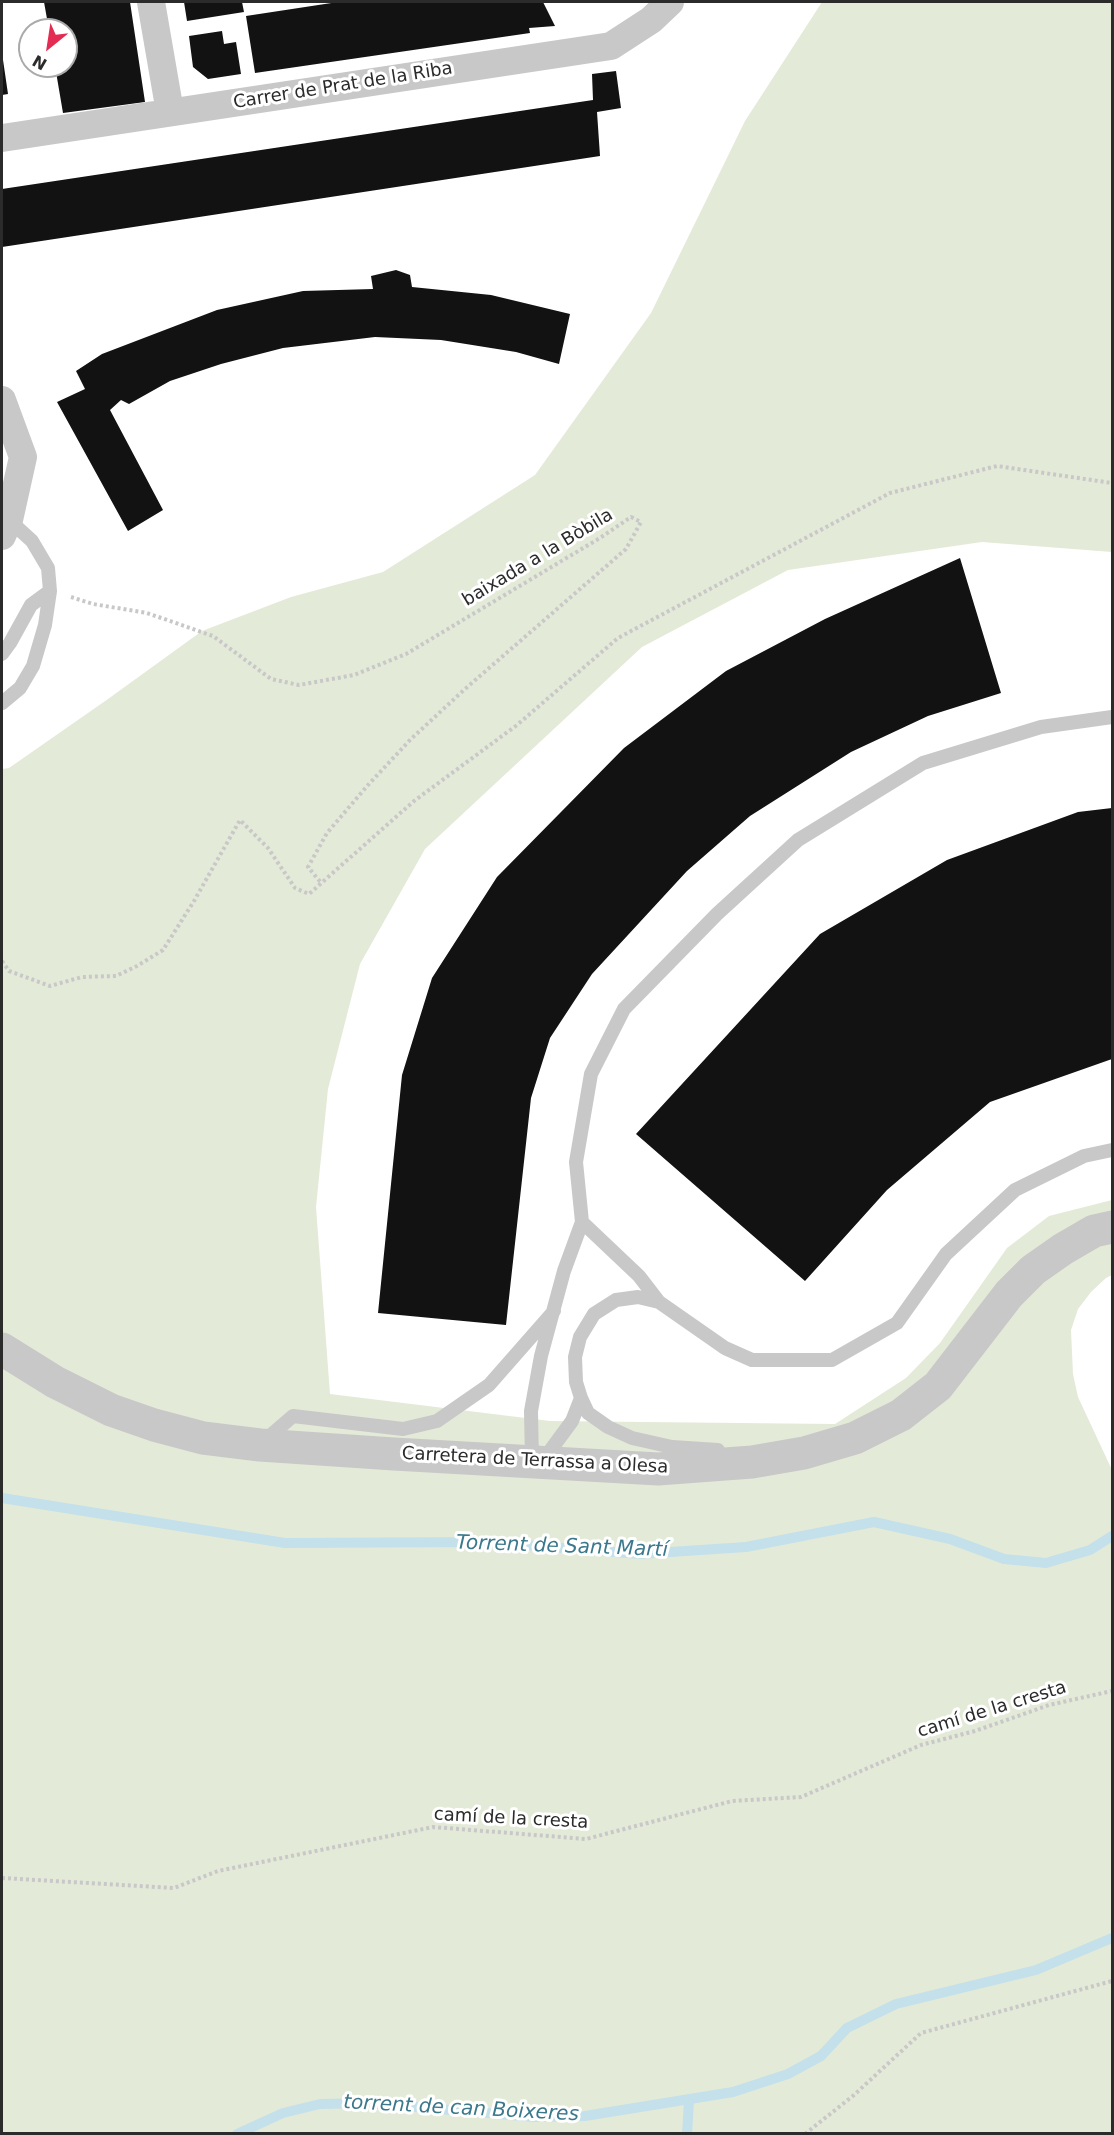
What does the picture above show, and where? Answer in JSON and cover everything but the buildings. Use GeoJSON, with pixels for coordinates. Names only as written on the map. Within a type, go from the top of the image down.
{"type":"FeatureCollection","features":[{"type":"Feature","properties":{"kind":"street"},"geometry":{"type":"LineString","coordinates":[[151,2],[170,112]]}},
{"type":"Feature","properties":{"kind":"street","name":"Carrer de Prat de la Riba"},"geometry":{"type":"LineString","coordinates":[[2,138],[611,46],[651,20],[670,2]]}},
{"type":"Feature","properties":{"kind":"street"},"geometry":{"type":"LineString","coordinates":[[2,400],[23,457],[5,528]]}},
{"type":"Feature","properties":{"kind":"street","name":"Carretera de Terrassa a Olesa"},"geometry":{"type":"LineString","coordinates":[[2,1349],[55,1382],[111,1410],[154,1425],[203,1438],[260,1445],[658,1469],[752,1462],[804,1453],[855,1437],[901,1415],[938,1386],[1009,1294],[1033,1270],[1063,1249],[1094,1232],[1113,1227]]}},
{"type":"Feature","properties":{"kind":"lane"},"geometry":{"type":"LineString","coordinates":[[2,702],[20,688],[33,666],[45,625],[50,591],[48,568],[32,541],[5,528]]}},
{"type":"Feature","properties":{"kind":"lane"},"geometry":{"type":"LineString","coordinates":[[2,654],[31,605],[50,591]]}},
{"type":"Feature","properties":{"kind":"lane"},"geometry":{"type":"LineString","coordinates":[[537,1463],[531,1411],[541,1356],[564,1271],[582,1222],[576,1162],[591,1074],[624,1009],[717,914],[798,840],[923,763],[1041,727],[1113,717]]}},
{"type":"Feature","properties":{"kind":"lane"},"geometry":{"type":"LineString","coordinates":[[582,1222],[639,1276],[659,1302],[724,1348],[752,1360],[832,1360],[897,1323],[946,1254],[1015,1190],[1084,1156],[1113,1150]]}},
{"type":"Feature","properties":{"kind":"lane"},"geometry":{"type":"LineString","coordinates":[[659,1302],[638,1297],[616,1300],[594,1314],[580,1337],[575,1357],[576,1382],[588,1413],[608,1427],[632,1438],[648,1442],[712,1450],[804,1453]]}},
{"type":"Feature","properties":{"kind":"lane"},"geometry":{"type":"LineString","coordinates":[[260,1445],[292,1416],[403,1429],[437,1421],[489,1385],[554,1311]]}},
{"type":"Feature","properties":{"kind":"lane"},"geometry":{"type":"LineString","coordinates":[[537,1463],[572,1421],[581,1398]]}},
{"type":"Feature","properties":{"kind":"path"},"geometry":{"type":"LineString","coordinates":[[2,961],[9,971],[50,986],[82,977],[116,976],[137,966],[163,950],[195,901],[240,820],[268,848],[295,888],[309,894],[414,801],[517,725],[618,638],[890,494],[997,466],[1113,483]]}},
{"type":"Feature","properties":{"kind":"path","name":"baixada a la Bòbila"},"geometry":{"type":"LineString","coordinates":[[50,591],[93,604],[147,613],[213,636],[271,679],[299,685],[354,675],[406,654],[600,538],[631,517],[641,522],[626,549],[465,689],[411,739],[361,793],[327,833],[308,867],[322,884]]}},
{"type":"Feature","properties":{"kind":"path","name":"camí de la cresta"},"geometry":{"type":"LineString","coordinates":[[2,1878],[174,1888],[218,1871],[433,1827],[586,1839],[732,1801],[801,1797],[921,1744],[975,1731],[1049,1705],[1113,1691]]}},
{"type":"Feature","properties":{"kind":"path"},"geometry":{"type":"LineString","coordinates":[[806,2133],[854,2095],[921,2033],[1113,1981]]}},
{"type":"Feature","properties":{"kind":"green space"},"geometry":{"type":"Polygon","coordinates":[[[822,2],[1112,2],[1112,552],[982,542],[788,570],[642,647],[425,849],[360,964],[328,1089],[316,1207],[330,1394],[550,1421],[835,1424],[906,1378],[940,1343],[1007,1248],[1049,1216],[1112,1200],[1112,1275],[1091,1292],[1078,1309],[1071,1330],[1073,1374],[1078,1397],[1112,1470],[1112,2133],[2,2134],[2,769],[9,768],[202,631],[291,597],[383,572],[535,475],[651,313],[745,121],[822,2]]]}},
{"type":"Feature","properties":{"kind":"waterway","name":"Torrent de Sant Martí"},"geometry":{"type":"LineString","coordinates":[[2,1498],[285,1543],[486,1542],[640,1554],[746,1547],[874,1522],[950,1539],[1004,1559],[1046,1563],[1090,1550],[1112,1536]]}},
{"type":"Feature","properties":{"kind":"waterway","name":"torrent de can Boixeres"},"geometry":{"type":"LineString","coordinates":[[237,2134],[283,2113],[320,2104],[367,2103],[535,2117],[585,2116],[733,2092],[788,2074],[821,2056],[847,2028],[896,2004],[1036,1970],[1112,1938]]}},
{"type":"Feature","properties":{"kind":"waterway"},"geometry":{"type":"LineString","coordinates":[[687,2134],[689,2101]]}}]}
